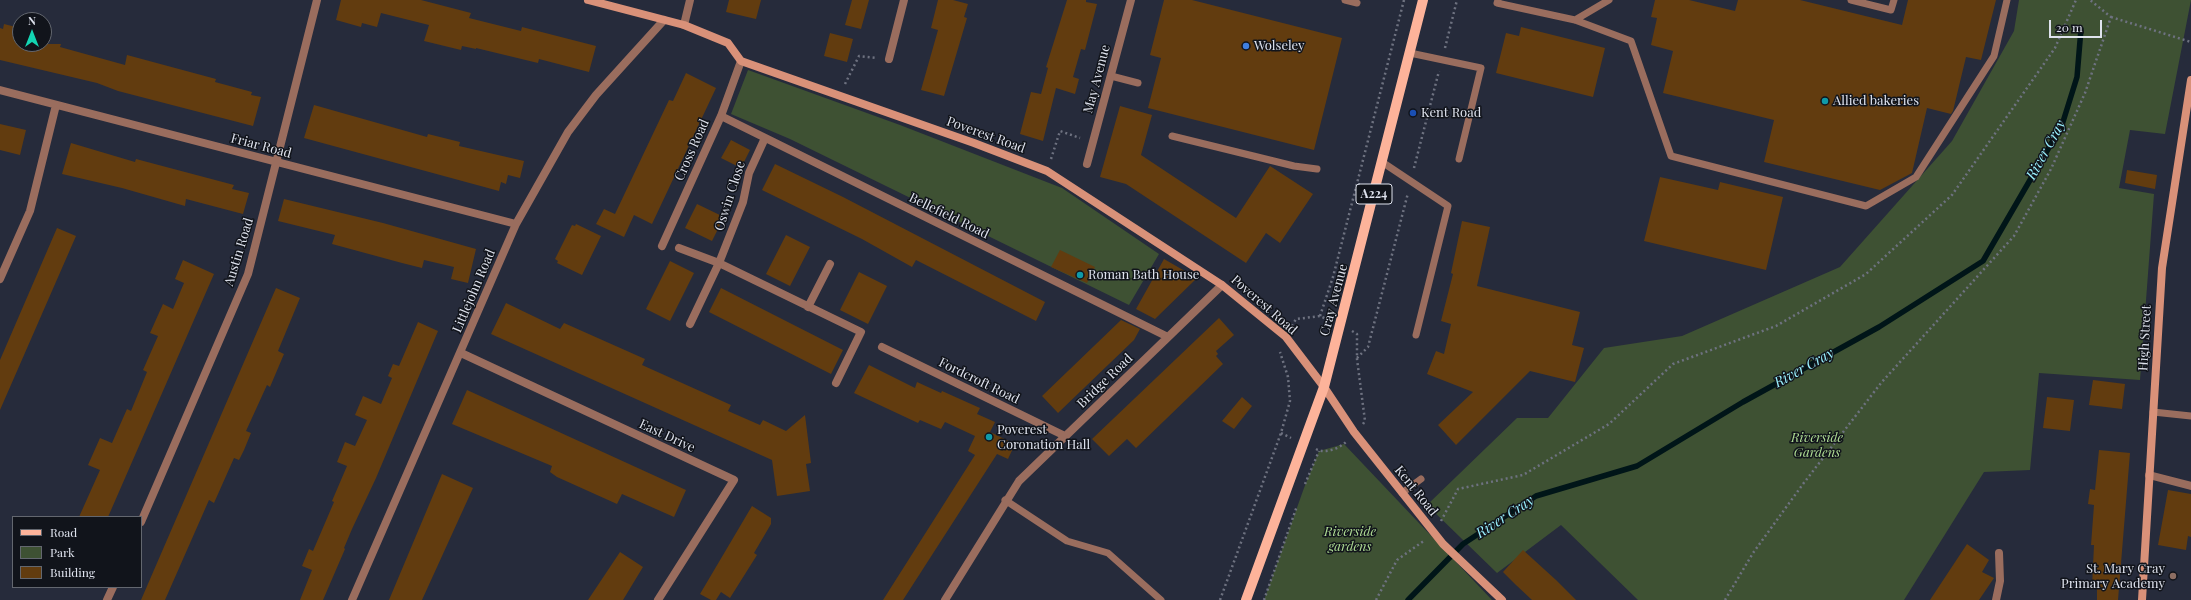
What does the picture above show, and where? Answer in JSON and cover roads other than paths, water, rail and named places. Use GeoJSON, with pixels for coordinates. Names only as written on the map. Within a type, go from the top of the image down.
{"type":"FeatureCollection","features":[{"type":"Feature","properties":{"kind":"main road","name":"Cray Avenue"},"geometry":{"type":"LineString","coordinates":[[1246,600],[1302,443],[1324,387],[1423,0]]}},
{"type":"Feature","properties":{"kind":"street","name":"Austin Road"},"geometry":{"type":"LineString","coordinates":[[142,520],[248,274],[317,0]]}},
{"type":"Feature","properties":{"kind":"street"},"geometry":{"type":"LineString","coordinates":[[588,0],[684,25],[728,43],[741,61]]}},
{"type":"Feature","properties":{"kind":"street"},"geometry":{"type":"LineString","coordinates":[[684,25],[690,0]]}},
{"type":"Feature","properties":{"kind":"street"},"geometry":{"type":"LineString","coordinates":[[889,59],[904,0]]}},
{"type":"Feature","properties":{"kind":"street","name":"May Avenue"},"geometry":{"type":"LineString","coordinates":[[1087,164],[1131,0]]}},
{"type":"Feature","properties":{"kind":"street","name":"Littlejohn Road"},"geometry":{"type":"LineString","coordinates":[[352,600],[516,224],[568,132],[596,95],[664,20]]}},
{"type":"Feature","properties":{"kind":"street","name":"Cross Road"},"geometry":{"type":"LineString","coordinates":[[662,246],[720,116],[741,61]]}},
{"type":"Feature","properties":{"kind":"street","name":"Poverest Road"},"geometry":{"type":"LineString","coordinates":[[741,61],[974,143],[1047,171],[1222,285],[1286,337],[1324,387]]}},
{"type":"Feature","properties":{"kind":"street","name":"High Street"},"geometry":{"type":"LineString","coordinates":[[2142,600],[2162,268],[2189,104],[2191,80]]}},
{"type":"Feature","properties":{"kind":"street","name":"Friar Road"},"geometry":{"type":"LineString","coordinates":[[0,90],[516,224]]}},
{"type":"Feature","properties":{"kind":"street"},"geometry":{"type":"LineString","coordinates":[[0,279],[30,211],[56,105]]}},
{"type":"Feature","properties":{"kind":"street","name":"Bellefield Road"},"geometry":{"type":"LineString","coordinates":[[720,116],[1168,337]]}},
{"type":"Feature","properties":{"kind":"street","name":"Oswin Close"},"geometry":{"type":"LineString","coordinates":[[690,324],[719,263],[743,202],[749,173],[765,138]]}},
{"type":"Feature","properties":{"kind":"street"},"geometry":{"type":"LineString","coordinates":[[679,248],[719,263],[861,332],[836,383]]}},
{"type":"Feature","properties":{"kind":"street"},"geometry":{"type":"LineString","coordinates":[[808,307],[830,264]]}},
{"type":"Feature","properties":{"kind":"street","name":"Bridge Road"},"geometry":{"type":"LineString","coordinates":[[944,600],[1005,500],[1019,481],[1222,285]]}},
{"type":"Feature","properties":{"kind":"street","name":"Fordcroft Road"},"geometry":{"type":"LineString","coordinates":[[882,347],[1065,436]]}},
{"type":"Feature","properties":{"kind":"street","name":"East Drive"},"geometry":{"type":"LineString","coordinates":[[461,353],[734,480],[658,600]]}},
{"type":"Feature","properties":{"kind":"street","name":"Kent Road"},"geometry":{"type":"LineString","coordinates":[[1324,387],[1354,432],[1443,544],[1502,600]]}},
{"type":"Feature","properties":{"kind":"street"},"geometry":{"type":"LineString","coordinates":[[2150,475],[2191,486]]}},
{"type":"Feature","properties":{"kind":"street"},"geometry":{"type":"LineString","coordinates":[[1996,600],[2000,581],[1999,553]]}},
{"type":"Feature","properties":{"kind":"street"},"geometry":{"type":"LineString","coordinates":[[107,600],[113,588]]}},
{"type":"Feature","properties":{"kind":"lane"},"geometry":{"type":"LineString","coordinates":[[1345,0],[1357,3]]}},
{"type":"Feature","properties":{"kind":"lane"},"geometry":{"type":"LineString","coordinates":[[1498,0],[1497,3],[1575,20],[1631,41],[1671,156],[1866,206],[1916,177],[1994,56],[2007,0]]}},
{"type":"Feature","properties":{"kind":"lane"},"geometry":{"type":"LineString","coordinates":[[1575,20],[1609,0]]}},
{"type":"Feature","properties":{"kind":"lane"},"geometry":{"type":"LineString","coordinates":[[1851,0],[1891,10],[1894,0]]}},
{"type":"Feature","properties":{"kind":"lane"},"geometry":{"type":"LineString","coordinates":[[1410,53],[1481,68],[1459,159]]}},
{"type":"Feature","properties":{"kind":"lane"},"geometry":{"type":"LineString","coordinates":[[1111,76],[1138,83]]}},
{"type":"Feature","properties":{"kind":"lane"},"geometry":{"type":"LineString","coordinates":[[1172,136],[1294,166],[1317,169]]}},
{"type":"Feature","properties":{"kind":"lane"},"geometry":{"type":"LineString","coordinates":[[1382,162],[1448,206],[1416,335]]}},
{"type":"Feature","properties":{"kind":"lane"},"geometry":{"type":"LineString","coordinates":[[2153,412],[2191,416]]}},
{"type":"Feature","properties":{"kind":"lane"},"geometry":{"type":"LineString","coordinates":[[1402,494],[1421,479]]}},
{"type":"Feature","properties":{"kind":"lane"},"geometry":{"type":"LineString","coordinates":[[1005,500],[1067,541],[1108,553],[1161,600]]}},
{"type":"Feature","properties":{"kind":"waterway","name":"River Cray"},"geometry":{"type":"LineString","coordinates":[[1408,600],[1463,544],[1536,496],[1637,466],[1743,402],[1879,327],[1983,261],[2062,125],[2077,77],[2081,29]]}},
{"type":"Feature","properties":{"kind":"place","name":"Wolseley"},"geometry":{"type":"Point","coordinates":[1246,46]}},
{"type":"Feature","properties":{"kind":"place","name":"Allied bakeries"},"geometry":{"type":"Point","coordinates":[1825,101]}},
{"type":"Feature","properties":{"kind":"place","name":"Kent Road"},"geometry":{"type":"Point","coordinates":[1413,113]}},
{"type":"Feature","properties":{"kind":"place","name":"Roman Bath House"},"geometry":{"type":"Point","coordinates":[1080,275]}},
{"type":"Feature","properties":{"kind":"place","name":"Poverest Coronation Hall"},"geometry":{"type":"Point","coordinates":[989,437]}},
{"type":"Feature","properties":{"kind":"place","name":"St. Mary Cray Primary Academy"},"geometry":{"type":"Point","coordinates":[2173,576]}},
{"type":"Feature","properties":{"kind":"park label","name":"Riverside Gardens"},"geometry":{"type":"Point","coordinates":[1817,446]}},
{"type":"Feature","properties":{"kind":"park label","name":"Riverside gardens"},"geometry":{"type":"Point","coordinates":[1350,540]}}]}
